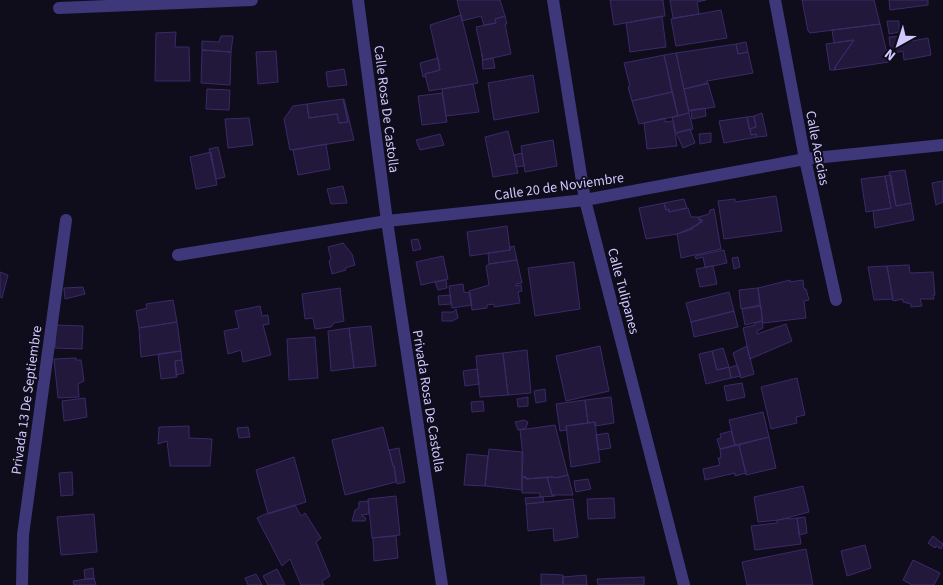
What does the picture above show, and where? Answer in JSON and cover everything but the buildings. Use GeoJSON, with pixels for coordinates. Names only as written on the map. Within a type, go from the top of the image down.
{"type":"FeatureCollection","features":[{"type":"Feature","properties":{"kind":"street"},"geometry":{"type":"LineString","coordinates":[[59,8],[252,0]]}},
{"type":"Feature","properties":{"kind":"street","name":"Calle Rosa De Castolla"},"geometry":{"type":"LineString","coordinates":[[358,0],[387,221]]}},
{"type":"Feature","properties":{"kind":"street","name":"Calle Tulipanes"},"geometry":{"type":"LineString","coordinates":[[553,0],[585,200],[684,585]]}},
{"type":"Feature","properties":{"kind":"street","name":"Calle Acacias"},"geometry":{"type":"LineString","coordinates":[[775,0],[805,158],[836,300]]}},
{"type":"Feature","properties":{"kind":"street","name":"Calle 20 de Noviembre"},"geometry":{"type":"LineString","coordinates":[[178,255],[387,221],[585,200],[805,158],[943,145]]}},
{"type":"Feature","properties":{"kind":"street","name":"Privada 13 De Septiembre"},"geometry":{"type":"LineString","coordinates":[[22,585],[23,535],[66,220]]}},
{"type":"Feature","properties":{"kind":"street","name":"Privada Rosa De Castolla"},"geometry":{"type":"LineString","coordinates":[[387,221],[442,585]]}}]}
